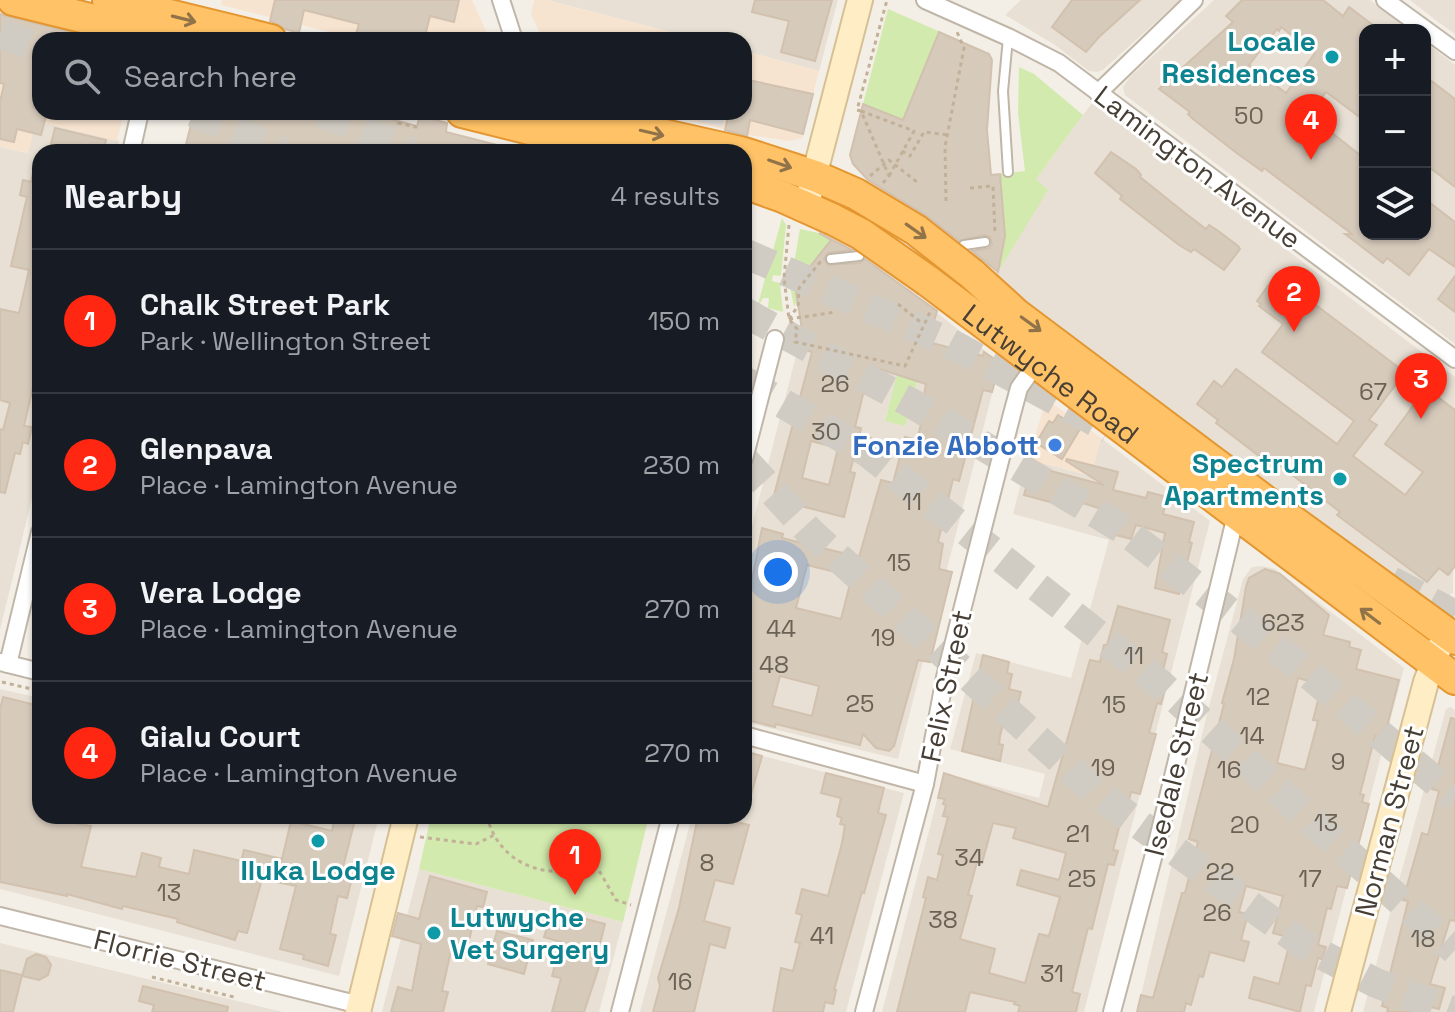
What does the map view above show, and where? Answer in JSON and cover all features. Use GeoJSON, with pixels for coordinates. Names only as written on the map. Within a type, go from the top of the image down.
{"type":"FeatureCollection","features":[{"type":"Feature","properties":{"kind":"highway"},"geometry":{"type":"LineString","coordinates":[[13,0],[104,7],[231,32]]}},
{"type":"Feature","properties":{"kind":"highway"},"geometry":{"type":"LineString","coordinates":[[104,7],[150,32]]}},
{"type":"Feature","properties":{"kind":"highway","name":"Lutwyche Road"},"geometry":{"type":"LineString","coordinates":[[510,120],[679,144]]}},
{"type":"Feature","properties":{"kind":"highway","name":"Lutwyche Road"},"geometry":{"type":"LineString","coordinates":[[569,130],[603,144]]}},
{"type":"Feature","properties":{"kind":"highway","name":"Lutwyche Road"},"geometry":{"type":"LineString","coordinates":[[752,155],[815,176],[868,186],[916,230],[968,259],[1016,314],[1265,501],[1452,630]]}},
{"type":"Feature","properties":{"kind":"highway","name":"Lutwyche Road"},"geometry":{"type":"LineString","coordinates":[[752,187],[880,246],[942,302],[1036,364],[1444,671]]}},
{"type":"Feature","properties":{"kind":"street"},"geometry":{"type":"LineString","coordinates":[[501,0],[511,32]]}},
{"type":"Feature","properties":{"kind":"street"},"geometry":{"type":"LineString","coordinates":[[809,215],[815,176],[860,0]]}},
{"type":"Feature","properties":{"kind":"street","name":"Lamington Avenue"},"geometry":{"type":"LineString","coordinates":[[925,0],[1059,63],[1455,359]]}},
{"type":"Feature","properties":{"kind":"street"},"geometry":{"type":"LineString","coordinates":[[1098,93],[1194,0]]}},
{"type":"Feature","properties":{"kind":"street"},"geometry":{"type":"LineString","coordinates":[[1385,0],[1455,51]]}},
{"type":"Feature","properties":{"kind":"street"},"geometry":{"type":"LineString","coordinates":[[133,144],[138,120]]}},
{"type":"Feature","properties":{"kind":"street"},"geometry":{"type":"LineString","coordinates":[[752,428],[775,339]]}},
{"type":"Feature","properties":{"kind":"street","name":"Felix Street"},"geometry":{"type":"LineString","coordinates":[[864,1012],[925,784],[953,643],[1012,414],[1023,382],[1036,364]]}},
{"type":"Feature","properties":{"kind":"street","name":"Isedale Street"},"geometry":{"type":"LineString","coordinates":[[1112,1012],[1158,839],[1236,515]]}},
{"type":"Feature","properties":{"kind":"street"},"geometry":{"type":"LineString","coordinates":[[32,561],[4,663],[32,670]]}},
{"type":"Feature","properties":{"kind":"street","name":"Norman Street"},"geometry":{"type":"LineString","coordinates":[[1338,1012],[1444,671],[1452,630]]}},
{"type":"Feature","properties":{"kind":"street"},"geometry":{"type":"LineString","coordinates":[[752,737],[925,784]]}},
{"type":"Feature","properties":{"kind":"street"},"geometry":{"type":"LineString","coordinates":[[359,1009],[404,824]]}},
{"type":"Feature","properties":{"kind":"street"},"geometry":{"type":"LineString","coordinates":[[620,1012],[669,824]]}},
{"type":"Feature","properties":{"kind":"street","name":"Florrie Street"},"geometry":{"type":"LineString","coordinates":[[0,916],[359,1009]]}},
{"type":"Feature","properties":{"kind":"lane"},"geometry":{"type":"LineString","coordinates":[[1008,37],[1003,91],[1008,172]]}},
{"type":"Feature","properties":{"kind":"lane"},"geometry":{"type":"LineString","coordinates":[[968,259],[989,242]]}},
{"type":"Feature","properties":{"kind":"lane"},"geometry":{"type":"LineString","coordinates":[[829,256],[859,256]]}},
{"type":"Feature","properties":{"kind":"path"},"geometry":{"type":"LineString","coordinates":[[868,186],[889,176],[914,131],[857,110],[887,0]]}},
{"type":"Feature","properties":{"kind":"path"},"geometry":{"type":"LineString","coordinates":[[946,201],[944,167],[964,48],[957,34]]}},
{"type":"Feature","properties":{"kind":"path"},"geometry":{"type":"LineString","coordinates":[[861,111],[889,176]]}},
{"type":"Feature","properties":{"kind":"path"},"geometry":{"type":"LineString","coordinates":[[399,120],[398,123],[416,127],[415,132]]}},
{"type":"Feature","properties":{"kind":"path"},"geometry":{"type":"LineString","coordinates":[[902,151],[910,156],[924,132],[948,135]]}},
{"type":"Feature","properties":{"kind":"path"},"geometry":{"type":"LineString","coordinates":[[868,186],[889,160],[917,182]]}},
{"type":"Feature","properties":{"kind":"path"},"geometry":{"type":"LineString","coordinates":[[970,188],[993,186],[996,228],[989,242]]}},
{"type":"Feature","properties":{"kind":"path"},"geometry":{"type":"LineString","coordinates":[[809,215],[784,278],[789,319],[797,329],[795,342],[905,366],[924,325],[942,302]]}},
{"type":"Feature","properties":{"kind":"path"},"geometry":{"type":"LineString","coordinates":[[789,319],[798,306],[799,288],[829,256]]}},
{"type":"Feature","properties":{"kind":"path"},"geometry":{"type":"LineString","coordinates":[[898,304],[924,325]]}},
{"type":"Feature","properties":{"kind":"path"},"geometry":{"type":"LineString","coordinates":[[789,319],[836,312]]}},
{"type":"Feature","properties":{"kind":"path"},"geometry":{"type":"LineString","coordinates":[[2,682],[32,689]]}},
{"type":"Feature","properties":{"kind":"path"},"geometry":{"type":"LineString","coordinates":[[490,824],[505,851],[518,862],[532,868],[562,872],[592,863],[616,900],[631,905]]}},
{"type":"Feature","properties":{"kind":"path"},"geometry":{"type":"LineString","coordinates":[[420,837],[476,844],[494,835]]}},
{"type":"Feature","properties":{"kind":"path"},"geometry":{"type":"LineString","coordinates":[[152,977],[234,997]]}},
{"type":"Feature","properties":{"kind":"shaded area"},"geometry":{"type":"Polygon","coordinates":[[[222,0],[472,0],[486,32],[329,32],[221,5],[222,0]]]}},
{"type":"Feature","properties":{"kind":"shaded area"},"geometry":{"type":"Polygon","coordinates":[[[534,0],[547,0],[670,32],[539,32],[531,14],[534,0]]]}},
{"type":"Feature","properties":{"kind":"shaded area"},"geometry":{"type":"Polygon","coordinates":[[[547,0],[838,0],[819,71],[752,53],[752,32],[670,32],[547,0]]]}},
{"type":"Feature","properties":{"kind":"shaded area"},"geometry":{"type":"Polygon","coordinates":[[[1021,0],[1180,0],[1103,70],[1097,72],[1089,71],[1055,45],[1005,15],[1021,0]]]}},
{"type":"Feature","properties":{"kind":"shaded area"},"geometry":{"type":"Polygon","coordinates":[[[1214,0],[1370,0],[1401,24],[1359,24],[1359,240],[1431,240],[1431,47],[1455,65],[1455,344],[1125,95],[1123,87],[1214,0]]]}},
{"type":"Feature","properties":{"kind":"shaded area"},"geometry":{"type":"Polygon","coordinates":[[[1410,0],[1455,0],[1455,34],[1437,21],[1410,0]]]}},
{"type":"Feature","properties":{"kind":"shaded area"},"geometry":{"type":"Polygon","coordinates":[[[0,20],[50,32],[32,32],[32,120],[122,120],[117,141],[36,121],[28,153],[0,147],[0,20]]]}},
{"type":"Feature","properties":{"kind":"shaded area"},"geometry":{"type":"Polygon","coordinates":[[[752,53],[819,71],[802,138],[790,141],[747,135],[686,120],[752,120],[752,53]]]}},
{"type":"Feature","properties":{"kind":"shaded area"},"geometry":{"type":"Polygon","coordinates":[[[1092,103],[1455,377],[1453,593],[1436,602],[1418,599],[993,278],[1047,190],[1035,180],[1092,103]]]}},
{"type":"Feature","properties":{"kind":"shaded area"},"geometry":{"type":"Polygon","coordinates":[[[695,120],[724,120],[722,127],[695,120]]]}},
{"type":"Feature","properties":{"kind":"shaded area"},"geometry":{"type":"Polygon","coordinates":[[[36,121],[119,141],[118,144],[32,144],[32,498],[0,630],[0,147],[27,153],[36,121]]]}},
{"type":"Feature","properties":{"kind":"shaded area"},"geometry":{"type":"Polygon","coordinates":[[[936,312],[1000,363],[898,759],[752,724],[752,526],[798,348],[898,374],[885,420],[905,426],[936,312]]]}},
{"type":"Feature","properties":{"kind":"shaded area"},"geometry":{"type":"Polygon","coordinates":[[[1053,404],[1101,438],[1091,476],[1027,459],[1045,405],[1053,404]]]}},
{"type":"Feature","properties":{"kind":"shaded area"},"geometry":{"type":"Polygon","coordinates":[[[1101,438],[1210,521],[1084,1012],[882,1012],[944,773],[1039,798],[1045,774],[950,749],[976,653],[1071,678],[1109,540],[1013,514],[1027,459],[1091,476],[1101,438]]]}},
{"type":"Feature","properties":{"kind":"shaded area"},"geometry":{"type":"Polygon","coordinates":[[[1252,567],[1275,569],[1404,668],[1314,1012],[1137,1012],[1206,718],[1243,579],[1252,567]]]}},
{"type":"Feature","properties":{"kind":"shaded area"},"geometry":{"type":"Polygon","coordinates":[[[0,689],[32,696],[32,824],[377,824],[339,976],[0,889],[0,689]]]}},
{"type":"Feature","properties":{"kind":"shaded area"},"geometry":{"type":"Polygon","coordinates":[[[1451,707],[1455,710],[1455,1012],[1363,1012],[1446,709],[1451,707]]]}},
{"type":"Feature","properties":{"kind":"shaded area"},"geometry":{"type":"Polygon","coordinates":[[[752,753],[904,793],[846,1012],[640,1012],[690,824],[752,824],[752,753]]]}},
{"type":"Feature","properties":{"kind":"shaded area"},"geometry":{"type":"Polygon","coordinates":[[[419,869],[623,922],[599,1012],[382,1012],[419,869]]]}},
{"type":"Feature","properties":{"kind":"shaded area"},"geometry":{"type":"Polygon","coordinates":[[[0,943],[283,1012],[0,1012],[0,943]]]}},
{"type":"Feature","properties":{"kind":"green space"},"geometry":{"type":"Polygon","coordinates":[[[888,9],[945,34],[942,82],[922,74],[903,120],[863,104],[888,9]]]}},
{"type":"Feature","properties":{"kind":"green space"},"geometry":{"type":"Polygon","coordinates":[[[1019,67],[1034,74],[1083,115],[1036,179],[1048,190],[998,272],[1005,236],[1000,174],[1025,171],[1018,113],[1019,67]]]}},
{"type":"Feature","properties":{"kind":"green space"},"geometry":{"type":"Polygon","coordinates":[[[782,218],[786,225],[781,276],[773,275],[772,281],[780,283],[783,312],[768,308],[769,298],[763,298],[756,311],[782,218]]]}},
{"type":"Feature","properties":{"kind":"green space"},"geometry":{"type":"Polygon","coordinates":[[[800,229],[819,233],[831,240],[795,286],[797,300],[794,307],[790,286],[800,229]]]}},
{"type":"Feature","properties":{"kind":"green space"},"geometry":{"type":"Polygon","coordinates":[[[936,312],[905,426],[885,421],[897,375],[914,380],[936,312]]]}},
{"type":"Feature","properties":{"kind":"green space"},"geometry":{"type":"Polygon","coordinates":[[[429,824],[647,824],[623,922],[419,869],[429,824]]]}},
{"type":"Feature","properties":{"kind":"building"},"geometry":{"type":"Polygon","coordinates":[[[275,0],[459,0],[454,22],[430,16],[426,32],[357,32],[359,24],[304,10],[299,32],[270,21],[275,0]]]}},
{"type":"Feature","properties":{"kind":"building"},"geometry":{"type":"Polygon","coordinates":[[[755,0],[832,0],[815,61],[781,52],[789,21],[752,12],[755,0]]]}},
{"type":"Feature","properties":{"kind":"building"},"geometry":{"type":"Polygon","coordinates":[[[1072,0],[1140,0],[1086,52],[1052,27],[1072,0]]]}},
{"type":"Feature","properties":{"kind":"building"},"geometry":{"type":"Polygon","coordinates":[[[1242,0],[1323,0],[1343,16],[1349,7],[1371,24],[1359,24],[1359,117],[1326,92],[1308,114],[1359,154],[1359,240],[1431,240],[1431,204],[1455,222],[1455,267],[1429,249],[1409,275],[1387,258],[1383,263],[1345,234],[1352,234],[1264,168],[1262,171],[1238,154],[1159,89],[1233,22],[1226,16],[1242,0]],[[1281,27],[1249,65],[1286,93],[1315,53],[1281,27]]]}},
{"type":"Feature","properties":{"kind":"building"},"geometry":{"type":"Polygon","coordinates":[[[0,14],[70,32],[32,32],[32,120],[45,120],[41,135],[17,129],[14,142],[0,139],[0,102],[4,84],[0,83],[0,14]]]}},
{"type":"Feature","properties":{"kind":"building"},"geometry":{"type":"Polygon","coordinates":[[[939,32],[989,54],[992,60],[987,130],[991,175],[1000,174],[1005,236],[998,272],[972,251],[989,248],[992,244],[990,237],[984,235],[959,241],[925,215],[868,180],[853,164],[850,155],[863,104],[903,120],[939,32]]]}},
{"type":"Feature","properties":{"kind":"building"},"geometry":{"type":"Polygon","coordinates":[[[752,81],[813,94],[803,134],[750,120],[752,81]]]}},
{"type":"Feature","properties":{"kind":"building"},"geometry":{"type":"Polygon","coordinates":[[[1431,81],[1455,99],[1455,187],[1431,169],[1431,81]]]}},
{"type":"Feature","properties":{"kind":"building"},"geometry":{"type":"Polygon","coordinates":[[[192,120],[394,120],[417,126],[419,120],[435,120],[447,123],[446,132],[493,144],[186,144],[192,120]]]}},
{"type":"Feature","properties":{"kind":"building"},"geometry":{"type":"Polygon","coordinates":[[[727,120],[750,120],[747,136],[725,130],[727,120]]]}},
{"type":"Feature","properties":{"kind":"building"},"geometry":{"type":"Polygon","coordinates":[[[55,128],[106,140],[105,144],[51,144],[55,128]]]}},
{"type":"Feature","properties":{"kind":"building"},"geometry":{"type":"Polygon","coordinates":[[[1111,152],[1136,169],[1140,177],[1206,229],[1209,225],[1238,246],[1240,249],[1224,270],[1194,249],[1191,252],[1179,245],[1120,199],[1122,196],[1095,173],[1111,152]]]}},
{"type":"Feature","properties":{"kind":"building"},"geometry":{"type":"Polygon","coordinates":[[[32,178],[32,392],[24,426],[32,427],[28,444],[23,442],[20,454],[15,453],[5,493],[0,492],[0,429],[3,430],[10,403],[0,400],[0,309],[19,313],[29,270],[11,266],[27,197],[20,195],[23,180],[31,182],[32,178]]]}},
{"type":"Feature","properties":{"kind":"building"},"geometry":{"type":"Polygon","coordinates":[[[819,233],[852,250],[828,253],[824,259],[828,265],[860,263],[865,259],[937,311],[928,342],[983,356],[984,352],[1000,363],[992,392],[983,390],[959,481],[953,479],[938,542],[943,544],[939,569],[952,572],[930,662],[918,660],[894,746],[889,751],[876,748],[863,734],[860,745],[752,721],[752,580],[762,528],[783,534],[782,538],[859,557],[881,480],[893,483],[905,437],[917,440],[924,412],[921,411],[926,384],[870,366],[855,427],[861,428],[850,472],[855,473],[844,517],[773,499],[812,352],[798,348],[802,330],[795,286],[831,240],[819,233]],[[811,441],[802,478],[829,485],[838,448],[811,441]],[[807,565],[796,608],[841,619],[852,576],[807,565]],[[780,676],[772,706],[812,716],[819,686],[780,676]]]}},
{"type":"Feature","properties":{"kind":"building"},"geometry":{"type":"Polygon","coordinates":[[[1276,275],[1455,410],[1455,566],[1448,575],[1439,568],[1427,582],[1337,515],[1340,512],[1275,462],[1272,466],[1216,423],[1218,420],[1197,404],[1214,381],[1222,387],[1236,369],[1337,444],[1354,421],[1262,352],[1283,324],[1259,306],[1261,304],[1257,301],[1276,275]],[[1397,383],[1369,420],[1377,425],[1353,456],[1405,495],[1423,472],[1385,444],[1418,399],[1397,383]]]}},
{"type":"Feature","properties":{"kind":"building"},"geometry":{"type":"Polygon","coordinates":[[[1455,276],[1455,312],[1438,299],[1455,276]]]}},
{"type":"Feature","properties":{"kind":"building","name":"Fonzie Abbott"},"geometry":{"type":"Polygon","coordinates":[[[1058,415],[1080,429],[1062,459],[1036,443],[1049,421],[1053,423],[1058,415]]]}},
{"type":"Feature","properties":{"kind":"building"},"geometry":{"type":"Polygon","coordinates":[[[1067,459],[1118,472],[1113,490],[1146,498],[1148,492],[1167,497],[1163,514],[1194,522],[1179,594],[1155,588],[1165,533],[1136,525],[1131,539],[1112,534],[1117,514],[1067,498],[1065,506],[1024,495],[1032,466],[1104,485],[1067,459]]]}},
{"type":"Feature","properties":{"kind":"building"},"geometry":{"type":"Polygon","coordinates":[[[1265,569],[1280,574],[1329,615],[1323,635],[1350,642],[1349,647],[1361,650],[1356,669],[1399,680],[1384,738],[1375,736],[1360,794],[1364,795],[1362,802],[1369,804],[1347,888],[1337,886],[1331,909],[1327,908],[1318,945],[1326,947],[1322,959],[1318,958],[1311,986],[1306,985],[1300,1012],[1249,998],[1254,977],[1279,984],[1291,938],[1273,933],[1283,896],[1246,886],[1239,912],[1248,914],[1241,940],[1249,942],[1244,961],[1210,952],[1191,1005],[1186,1003],[1184,1012],[1137,1012],[1141,995],[1153,998],[1182,893],[1185,893],[1198,842],[1189,839],[1224,704],[1249,578],[1265,569]],[[1298,678],[1277,763],[1305,770],[1318,721],[1313,720],[1322,685],[1298,678]]]}},
{"type":"Feature","properties":{"kind":"building"},"geometry":{"type":"Polygon","coordinates":[[[1118,606],[1170,620],[1162,652],[1167,654],[1161,679],[1167,681],[1149,733],[1156,734],[1140,794],[1131,792],[1128,805],[1125,805],[1113,850],[1118,851],[1114,865],[1108,864],[1092,929],[1088,928],[1072,992],[1080,994],[1076,1012],[1018,1012],[1020,1006],[1015,1002],[970,992],[965,1012],[897,1012],[926,898],[923,897],[928,877],[937,880],[943,855],[938,854],[948,817],[943,816],[945,799],[938,798],[944,773],[1048,807],[1090,660],[1100,662],[1104,645],[1107,645],[1118,606]],[[993,823],[982,863],[977,862],[968,895],[972,896],[960,939],[995,949],[989,973],[1025,983],[1039,934],[1049,936],[1060,897],[1017,885],[1021,870],[1059,880],[1066,853],[1013,838],[1016,828],[993,823]]]}},
{"type":"Feature","properties":{"kind":"building"},"geometry":{"type":"Polygon","coordinates":[[[983,655],[1009,662],[1007,673],[1012,674],[1009,689],[1021,692],[1015,714],[1006,712],[999,744],[1003,745],[1000,761],[962,751],[983,655]]]}},
{"type":"Feature","properties":{"kind":"building"},"geometry":{"type":"Polygon","coordinates":[[[3,697],[32,704],[32,824],[91,826],[81,867],[136,877],[142,853],[161,858],[159,867],[189,874],[194,850],[241,861],[244,850],[282,859],[290,824],[332,831],[333,824],[354,824],[340,879],[351,882],[347,898],[338,896],[330,934],[336,935],[328,966],[280,949],[296,886],[262,879],[247,933],[238,931],[235,940],[177,922],[178,919],[0,882],[0,709],[3,697]]]}},
{"type":"Feature","properties":{"kind":"building"},"geometry":{"type":"Polygon","coordinates":[[[1451,718],[1455,719],[1455,921],[1450,920],[1430,984],[1445,988],[1439,1009],[1418,1004],[1415,1012],[1387,1012],[1388,1008],[1382,1006],[1408,901],[1403,900],[1422,833],[1428,835],[1439,791],[1432,789],[1451,718]]]}},
{"type":"Feature","properties":{"kind":"building"},"geometry":{"type":"Polygon","coordinates":[[[752,753],[762,756],[752,791],[752,753]]]}},
{"type":"Feature","properties":{"kind":"building"},"geometry":{"type":"Polygon","coordinates":[[[826,773],[884,788],[878,813],[886,815],[834,990],[833,1004],[825,1002],[823,1012],[773,1012],[781,968],[793,971],[800,943],[795,942],[802,915],[796,913],[802,889],[828,896],[842,843],[845,825],[840,824],[842,818],[837,816],[841,798],[821,793],[826,773]]]}},
{"type":"Feature","properties":{"kind":"building"},"geometry":{"type":"Polygon","coordinates":[[[696,824],[749,825],[733,884],[715,880],[704,921],[730,928],[725,948],[710,944],[694,1012],[653,1012],[660,986],[658,978],[679,908],[696,824]]]}},
{"type":"Feature","properties":{"kind":"building"},"geometry":{"type":"Polygon","coordinates":[[[430,876],[487,892],[483,907],[477,906],[466,954],[451,951],[442,991],[448,992],[443,1012],[391,1012],[398,987],[412,991],[421,944],[392,936],[398,913],[419,919],[430,876]]]}},
{"type":"Feature","properties":{"kind":"building"},"geometry":{"type":"Polygon","coordinates":[[[552,910],[605,924],[596,960],[601,961],[584,1012],[552,1012],[561,978],[552,976],[561,942],[544,937],[552,910]]]}},
{"type":"Feature","properties":{"kind":"building"},"geometry":{"type":"Polygon","coordinates":[[[497,931],[533,940],[524,974],[488,964],[497,931]]]}},
{"type":"Feature","properties":{"kind":"building"},"geometry":{"type":"Polygon","coordinates":[[[36,954],[46,957],[51,965],[48,975],[39,980],[22,976],[27,959],[36,954]]]}},
{"type":"Feature","properties":{"kind":"building"},"geometry":{"type":"Polygon","coordinates":[[[0,970],[22,975],[13,1012],[0,1012],[0,970]]]}},
{"type":"Feature","properties":{"kind":"building"},"geometry":{"type":"Polygon","coordinates":[[[143,986],[228,1007],[227,1012],[152,1012],[154,1005],[139,1001],[143,986]]]}},
{"type":"Feature","properties":{"kind":"tunnel"},"geometry":{"type":"LineString","coordinates":[[0,33],[32,46]]}},
{"type":"Feature","properties":{"kind":"tunnel"},"geometry":{"type":"LineString","coordinates":[[212,120],[264,144]]}},
{"type":"Feature","properties":{"kind":"tunnel"},"geometry":{"type":"LineString","coordinates":[[340,120],[392,144]]}},
{"type":"Feature","properties":{"kind":"tunnel"},"geometry":{"type":"LineString","coordinates":[[752,256],[946,341],[1109,429]]}},
{"type":"Feature","properties":{"kind":"tunnel"},"geometry":{"type":"LineString","coordinates":[[752,316],[911,403],[1121,528],[1292,660],[1455,798]]}},
{"type":"Feature","properties":{"kind":"tunnel"},"geometry":{"type":"LineString","coordinates":[[752,386],[867,452],[1159,683],[1455,950]]}},
{"type":"Feature","properties":{"kind":"tunnel"},"geometry":{"type":"LineString","coordinates":[[752,469],[809,531],[1098,794],[1307,947],[1376,983],[1455,1012]]}},
{"type":"Feature","properties":{"kind":"tunnel"},"geometry":{"type":"LineString","coordinates":[[1391,581],[1455,615]]}},
{"type":"Feature","properties":{"kind":"place","name":"Locale Residences"},"geometry":{"type":"Point","coordinates":[1332,57]}},
{"type":"Feature","properties":{"kind":"place","name":"Gialu Court"},"geometry":{"type":"Point","coordinates":[1311,160]}},
{"type":"Feature","properties":{"kind":"place","name":"Glenpava"},"geometry":{"type":"Point","coordinates":[1294,332]}},
{"type":"Feature","properties":{"kind":"place","name":"Vera Lodge"},"geometry":{"type":"Point","coordinates":[1421,419]}},
{"type":"Feature","properties":{"kind":"place","name":"Fonzie Abbott"},"geometry":{"type":"Point","coordinates":[1055,445]}},
{"type":"Feature","properties":{"kind":"place","name":"Spectrum Apartments"},"geometry":{"type":"Point","coordinates":[1340,479]}},
{"type":"Feature","properties":{"kind":"place","name":"Iluka Lodge"},"geometry":{"type":"Point","coordinates":[318,841]}},
{"type":"Feature","properties":{"kind":"place","name":"Chalk Street Park"},"geometry":{"type":"Point","coordinates":[575,895]}},
{"type":"Feature","properties":{"kind":"place","name":"Lutwyche Vet Surgery"},"geometry":{"type":"Point","coordinates":[434,933]}}]}
